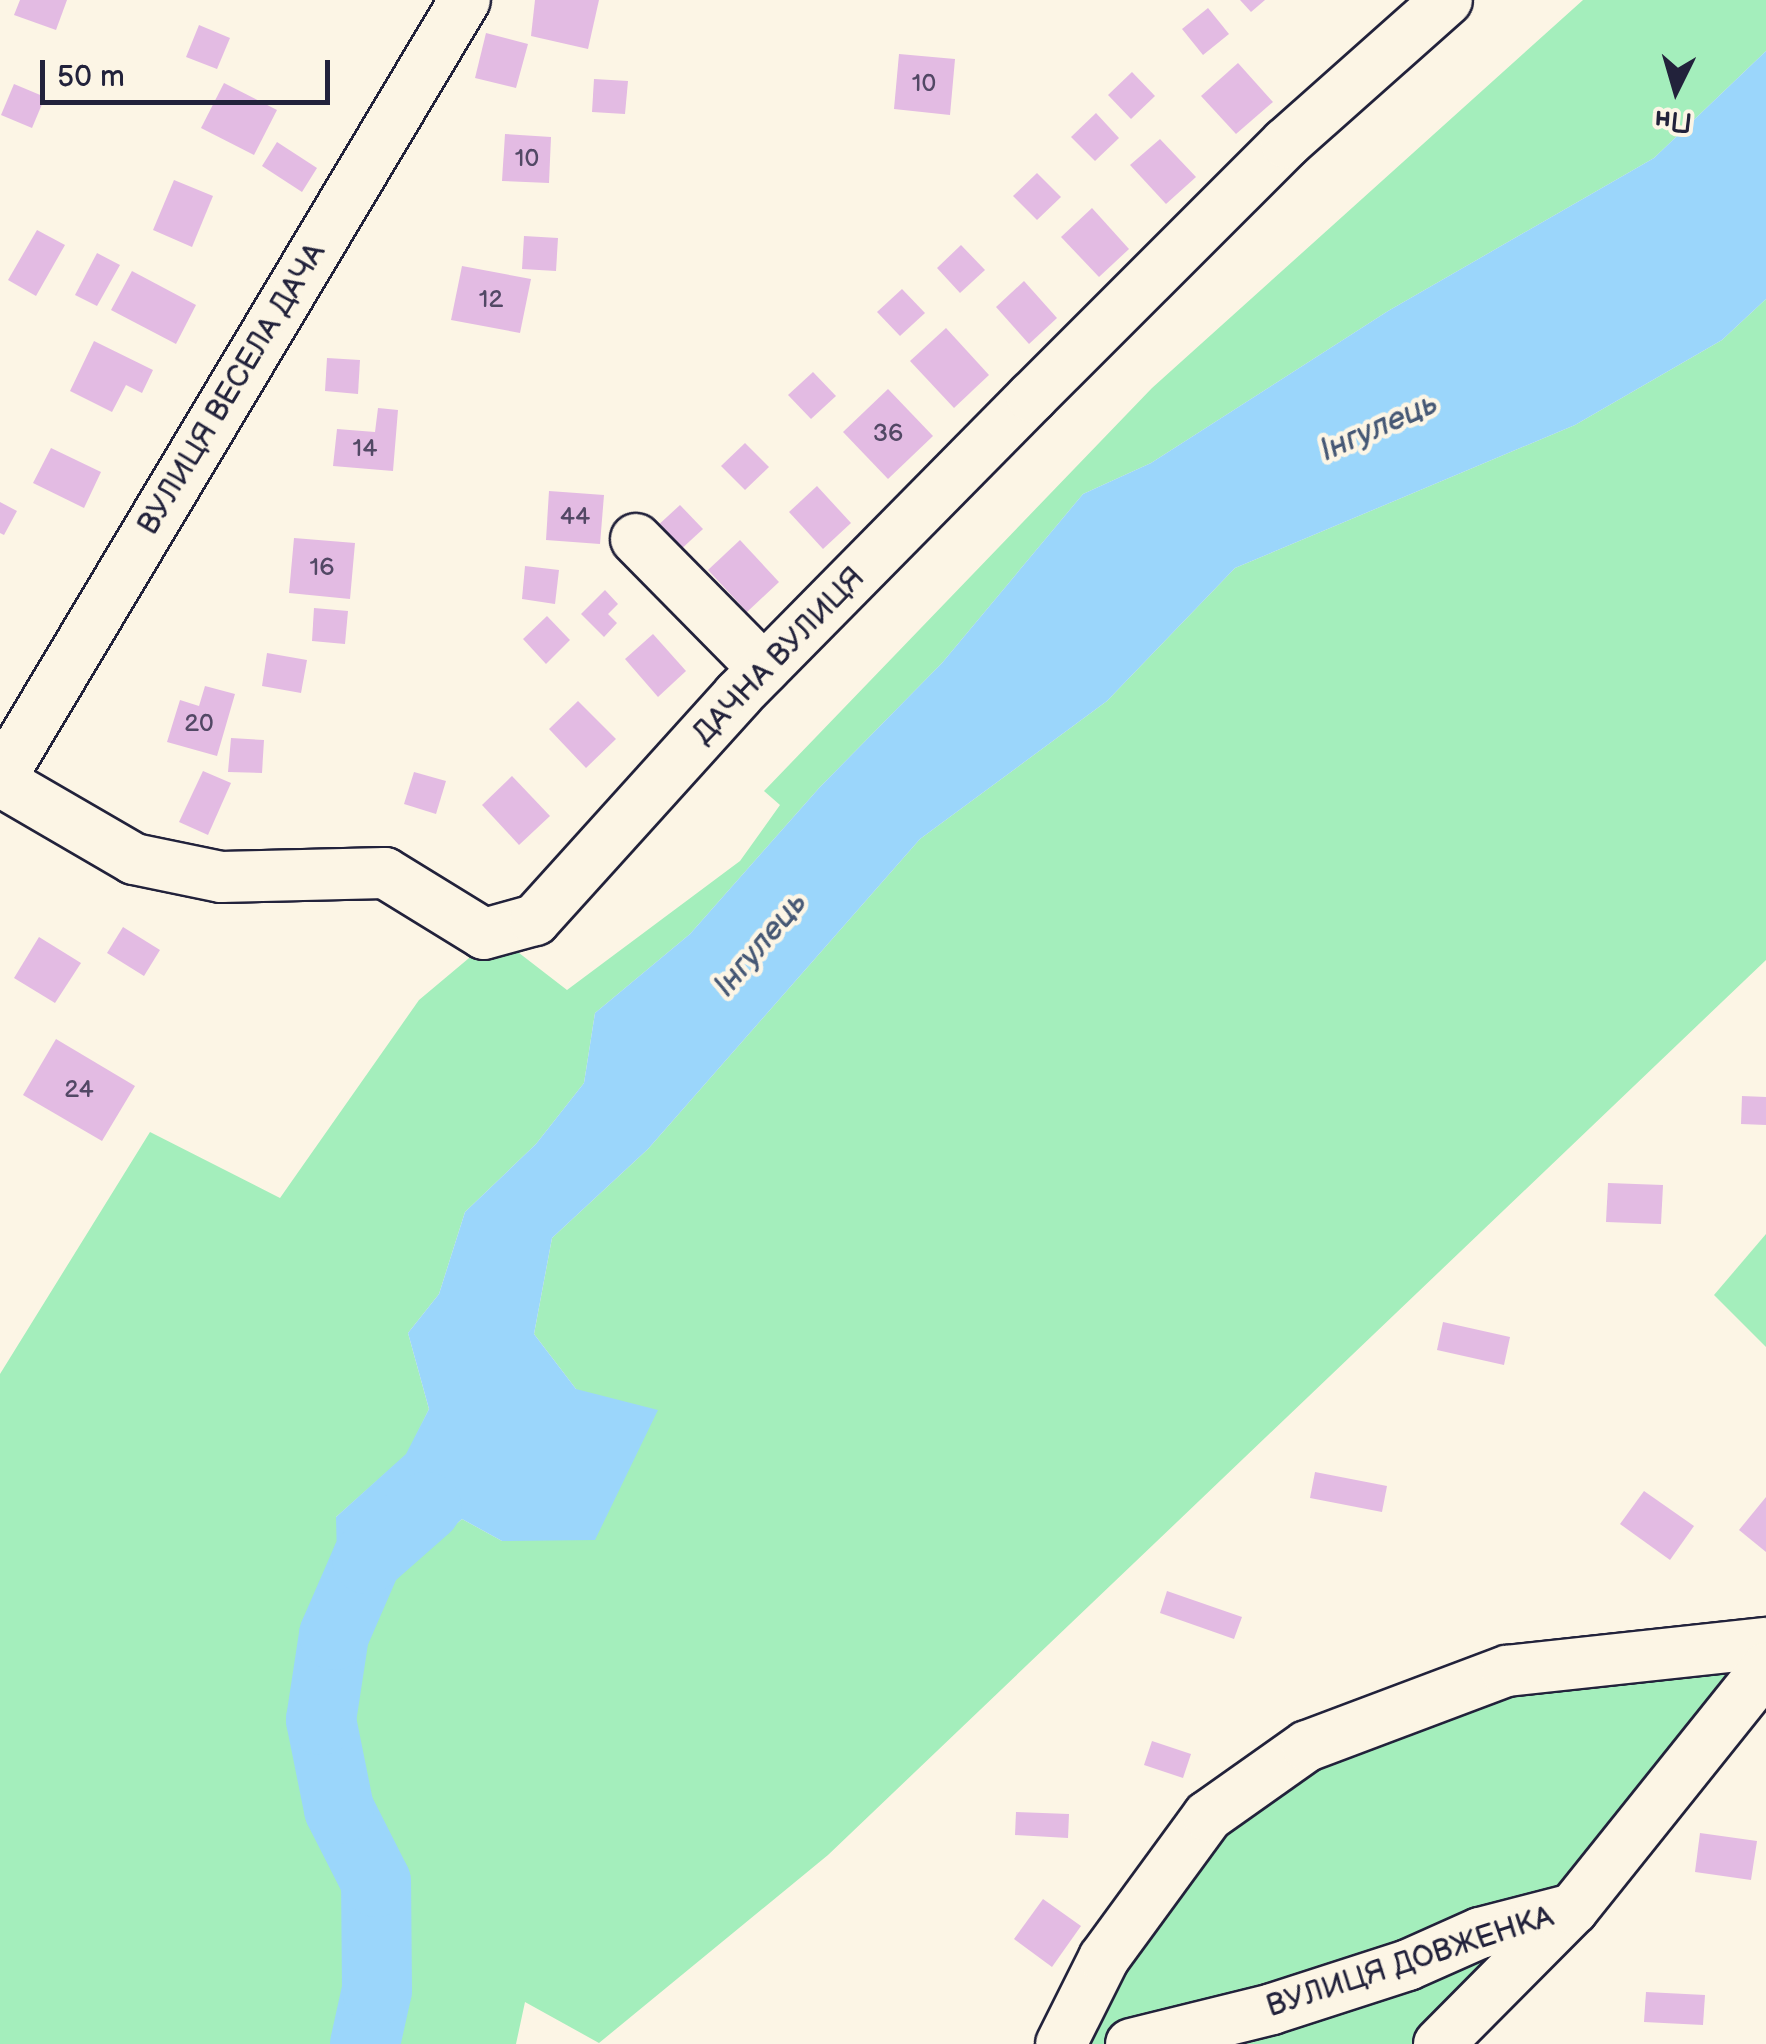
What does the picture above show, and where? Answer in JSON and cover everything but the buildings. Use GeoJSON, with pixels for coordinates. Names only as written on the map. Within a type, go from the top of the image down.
{"type":"FeatureCollection","features":[{"type":"Feature","properties":{"kind":"street","name":"ВУЛИЦЯ ВЕСЕЛА ДАЧА"},"geometry":{"type":"LineString","coordinates":[[0,780],[465,0]]}},
{"type":"Feature","properties":{"kind":"street","name":"ДАЧНА ВУЛИЦЯ"},"geometry":{"type":"LineString","coordinates":[[0,780],[134,859],[221,877],[385,873],[484,934],[536,920],[764,669],[1286,143],[1448,0]]}},
{"type":"Feature","properties":{"kind":"street"},"geometry":{"type":"LineString","coordinates":[[636,540],[764,669]]}},
{"type":"Feature","properties":{"kind":"street"},"geometry":{"type":"LineString","coordinates":[[1061,2044],[1104,1958],[1208,1816],[1307,1746],[1507,1671],[1766,1643]]}},
{"type":"Feature","properties":{"kind":"street","name":"ВУЛИЦЯ ДОВЖЕНКА"},"geometry":{"type":"LineString","coordinates":[[1439,2044],[1573,1909],[1766,1668]]}},
{"type":"Feature","properties":{"kind":"street","name":"ВУЛИЦЯ ДОВЖЕНКА"},"geometry":{"type":"LineString","coordinates":[[1130,2044],[1272,2009],[1408,1966],[1480,1933],[1573,1909]]}},
{"type":"Feature","properties":{"kind":"green space"},"geometry":{"type":"Polygon","coordinates":[[[1583,0],[1766,0],[1766,51],[1654,158],[1388,311],[1151,463],[1083,494],[942,663],[820,787],[690,934],[595,1013],[584,1083],[536,1144],[465,1212],[439,1294],[408,1333],[429,1409],[407,1454],[336,1517],[380,1590],[462,1519],[502,1541],[576,1389],[534,1334],[552,1238],[648,1149],[920,839],[1107,701],[1235,568],[1575,425],[1722,340],[1766,299],[1766,960],[828,1855],[599,2043],[525,2002],[516,2044],[0,2044],[0,1374],[150,1132],[280,1198],[419,1000],[481,948],[510,946],[567,990],[740,861],[780,805],[764,791],[1152,388],[1583,0]]]}},
{"type":"Feature","properties":{"kind":"green space"},"geometry":{"type":"Polygon","coordinates":[[[1766,1234],[1766,1347],[1714,1295],[1766,1234]]]}},
{"type":"Feature","properties":{"kind":"green space"},"geometry":{"type":"Polygon","coordinates":[[[1766,1643],[1439,2044],[1061,2044],[1208,1816],[1507,1671],[1766,1643]]]}},
{"type":"Feature","properties":{"kind":"water"},"geometry":{"type":"Polygon","coordinates":[[[1766,51],[1766,299],[1722,340],[1575,425],[1235,568],[1107,701],[920,839],[648,1149],[552,1238],[534,1334],[576,1389],[658,1410],[595,1540],[502,1541],[462,1519],[381,1590],[337,1559],[336,1517],[406,1454],[429,1409],[408,1333],[439,1294],[465,1212],[536,1144],[584,1083],[595,1013],[690,934],[820,787],[942,663],[1083,494],[1151,463],[1388,311],[1654,158],[1766,51]]]}},
{"type":"Feature","properties":{"kind":"waterway","name":"Інгулець"},"geometry":{"type":"LineString","coordinates":[[365,2044],[377,1990],[376,1882],[339,1809],[321,1720],[334,1635],[367,1559],[426,1507]]}}]}
